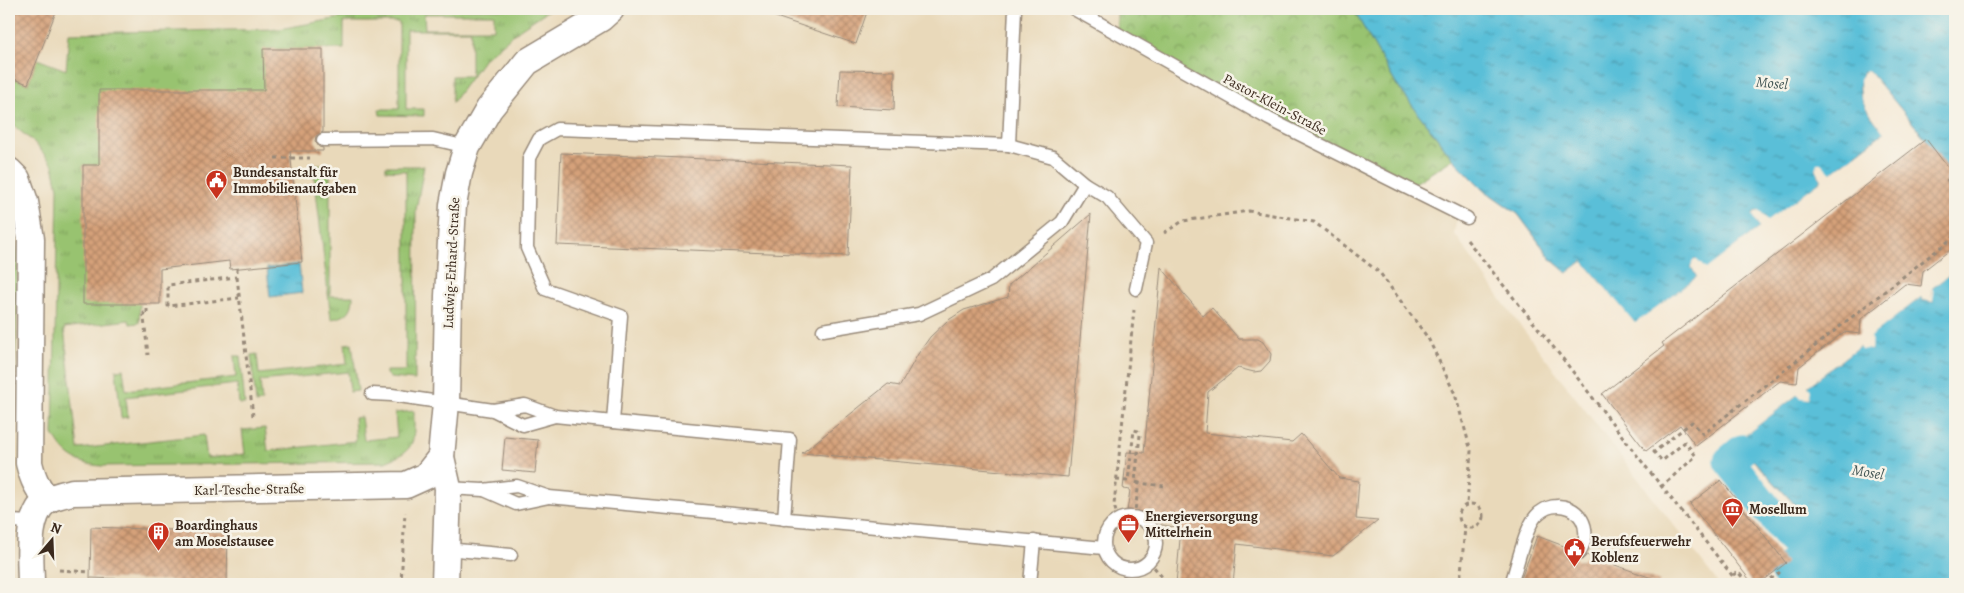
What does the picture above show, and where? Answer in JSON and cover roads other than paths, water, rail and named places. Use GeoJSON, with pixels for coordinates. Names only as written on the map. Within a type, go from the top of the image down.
{"type":"FeatureCollection","features":[{"type":"Feature","properties":{"kind":"street","name":"Ludwig-Erhard-Straße"},"geometry":{"type":"LineString","coordinates":[[445,584],[448,488],[441,458],[446,403],[448,296],[453,205],[459,173],[467,147],[489,109],[527,62],[601,18],[611,9]]}},
{"type":"Feature","properties":{"kind":"street"},"geometry":{"type":"LineString","coordinates":[[9,171],[17,180],[25,202],[31,239],[29,463],[33,479],[39,490],[48,500],[37,511],[21,521],[31,584]]}},
{"type":"Feature","properties":{"kind":"street","name":"Karl-Tesche-Straße"},"geometry":{"type":"LineString","coordinates":[[48,500],[73,492],[406,485],[426,476],[441,458]]}},
{"type":"Feature","properties":{"kind":"lane"},"geometry":{"type":"LineString","coordinates":[[1008,145],[1016,9]]}},
{"type":"Feature","properties":{"kind":"lane","name":"Pastor-Klein-Straße"},"geometry":{"type":"LineString","coordinates":[[1074,9],[1269,119],[1466,218]]}},
{"type":"Feature","properties":{"kind":"lane"},"geometry":{"type":"LineString","coordinates":[[614,422],[621,316],[545,289],[527,248],[529,158],[540,138],[557,129],[1008,145],[1053,157],[1085,184],[1107,197],[1146,243],[1136,289]]}},
{"type":"Feature","properties":{"kind":"lane"},"geometry":{"type":"LineString","coordinates":[[324,140],[440,139],[467,147]]}},
{"type":"Feature","properties":{"kind":"lane"},"geometry":{"type":"LineString","coordinates":[[823,330],[919,314],[991,280],[1062,222],[1085,184]]}},
{"type":"Feature","properties":{"kind":"lane"},"geometry":{"type":"LineString","coordinates":[[372,394],[392,395],[493,410],[525,405],[555,416],[790,439],[784,519]]}},
{"type":"Feature","properties":{"kind":"lane"},"geometry":{"type":"LineString","coordinates":[[493,410],[523,425],[555,416]]}},
{"type":"Feature","properties":{"kind":"lane"},"geometry":{"type":"LineString","coordinates":[[448,488],[483,490],[516,504],[549,497],[1104,548]]}},
{"type":"Feature","properties":{"kind":"lane"},"geometry":{"type":"LineString","coordinates":[[1511,584],[1530,525],[1536,516],[1546,508],[1558,505],[1569,507],[1580,515],[1585,538],[1580,552]]}},
{"type":"Feature","properties":{"kind":"lane"},"geometry":{"type":"LineString","coordinates":[[1134,517],[1143,520],[1155,533],[1156,551],[1149,561],[1137,569],[1128,570],[1120,568],[1107,556],[1104,548],[1106,532],[1118,519],[1134,517]]}},
{"type":"Feature","properties":{"kind":"lane"},"geometry":{"type":"LineString","coordinates":[[1030,584],[1034,541]]}},
{"type":"Feature","properties":{"kind":"lane"},"geometry":{"type":"LineString","coordinates":[[446,549],[511,556]]}},
{"type":"Feature","properties":{"kind":"water","name":"Mosel"},"geometry":{"type":"Polygon","coordinates":[[[1353,9],[1955,9],[1955,192],[1945,180],[1926,139],[1869,71],[1863,72],[1860,82],[1862,100],[1884,132],[1830,174],[1819,163],[1815,169],[1822,180],[1768,221],[1757,211],[1753,213],[1759,228],[1706,270],[1695,259],[1691,266],[1697,277],[1635,324],[1583,261],[1567,273],[1552,260],[1518,214],[1484,190],[1453,159],[1396,84],[1353,9]]]}},
{"type":"Feature","properties":{"kind":"water"},"geometry":{"type":"Polygon","coordinates":[[[299,264],[302,293],[270,297],[267,268],[299,264]]]}},
{"type":"Feature","properties":{"kind":"water","name":"Mosel"},"geometry":{"type":"Polygon","coordinates":[[[1955,270],[1955,584],[1870,584],[1736,442],[1797,395],[1809,399],[1808,386],[1859,346],[1871,350],[1869,337],[1921,297],[1923,300],[1933,302],[1931,289],[1955,270]]]}},
{"type":"Feature","properties":{"kind":"waterway"},"geometry":{"type":"LineString","coordinates":[[1742,450],[1729,461],[1827,584]]}},
{"type":"Feature","properties":{"kind":"waterway"},"geometry":{"type":"LineString","coordinates":[[1798,528],[1867,584]]}},
{"type":"Feature","properties":{"kind":"waterway"},"geometry":{"type":"LineString","coordinates":[[1795,584],[1784,570],[1794,563],[1811,584]]}},
{"type":"Feature","properties":{"kind":"place","name":"Bundesanstalt für Immobilienaufgaben"},"geometry":{"type":"Point","coordinates":[217,199]}},
{"type":"Feature","properties":{"kind":"place","name":"Mosellum"},"geometry":{"type":"Point","coordinates":[1733,528]}},
{"type":"Feature","properties":{"kind":"place","name":"Energieversorgung Mittelrhein"},"geometry":{"type":"Point","coordinates":[1129,543]}},
{"type":"Feature","properties":{"kind":"place","name":"Boardinghaus am Moselstausee"},"geometry":{"type":"Point","coordinates":[159,552]}},
{"type":"Feature","properties":{"kind":"place","name":"Berufsfeuerwehr Koblenz"},"geometry":{"type":"Point","coordinates":[1575,568]}}]}
